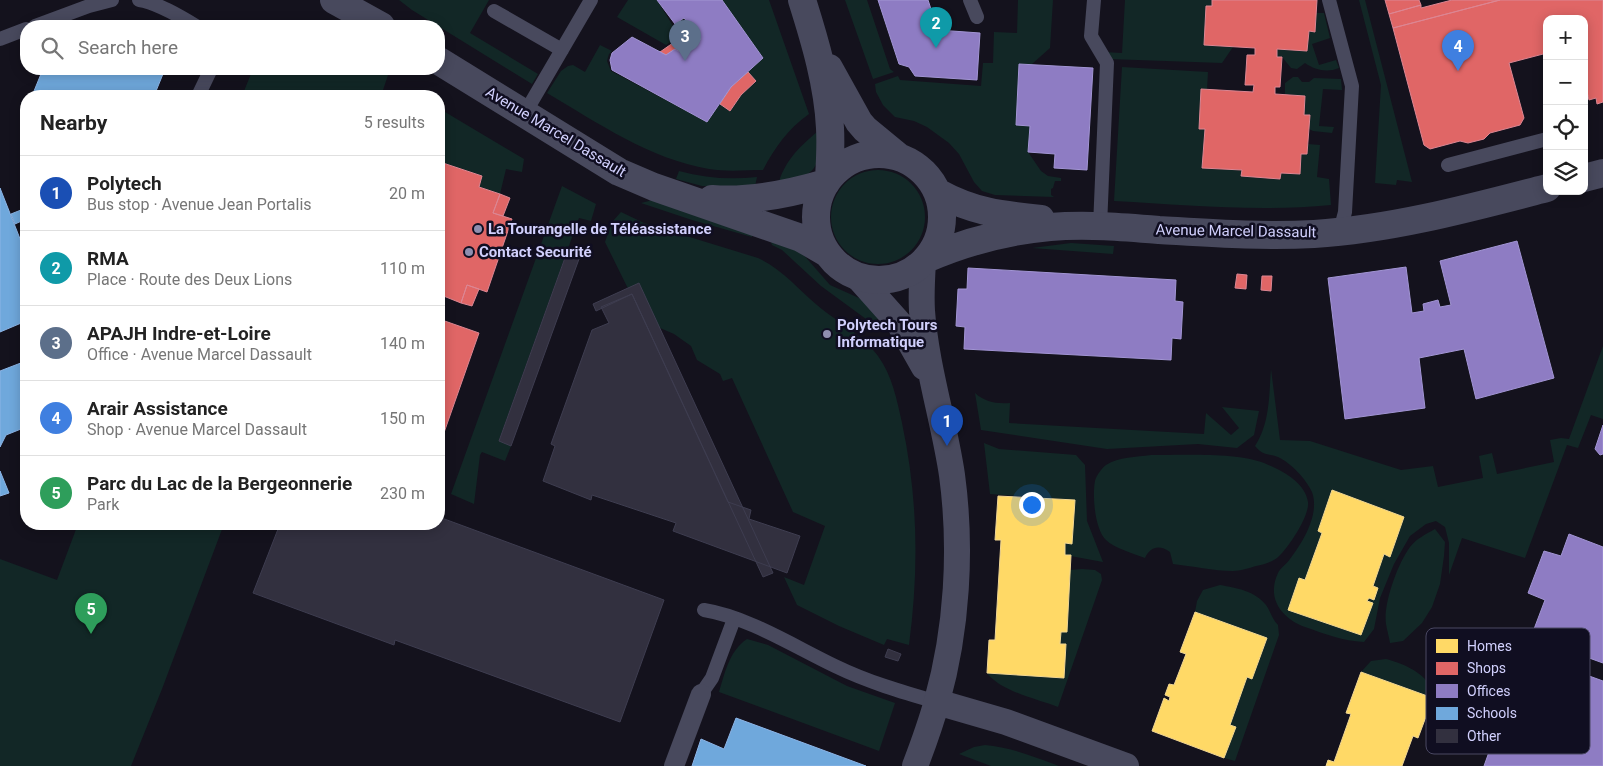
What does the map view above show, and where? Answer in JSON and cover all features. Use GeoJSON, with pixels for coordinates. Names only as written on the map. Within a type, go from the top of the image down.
{"type":"FeatureCollection","features":[{"type":"Feature","properties":{"kind":"street"},"geometry":{"type":"LineString","coordinates":[[334,0],[370,20]]}},
{"type":"Feature","properties":{"kind":"street"},"geometry":{"type":"LineString","coordinates":[[804,8],[838,86],[859,122],[865,130],[899,157],[915,165],[928,177],[937,192],[942,209],[941,227],[936,244],[925,261],[911,271],[894,278],[875,280],[857,276]]}},
{"type":"Feature","properties":{"kind":"street"},"geometry":{"type":"LineString","coordinates":[[804,8],[826,90],[830,130],[828,180],[818,202],[816,224],[822,244],[827,253],[840,266],[857,276],[899,323],[925,369],[937,398]]}},
{"type":"Feature","properties":{"kind":"street","name":"Avenue Marcel Dassault"},"geometry":{"type":"LineString","coordinates":[[445,65],[619,172],[654,187],[801,238],[827,253]]}},
{"type":"Feature","properties":{"kind":"street"},"geometry":{"type":"LineString","coordinates":[[828,180],[845,164],[854,159],[882,154],[899,157]]}},
{"type":"Feature","properties":{"kind":"street"},"geometry":{"type":"LineString","coordinates":[[1588,177],[1603,173]]}},
{"type":"Feature","properties":{"kind":"street","name":"Avenue Marcel Dassault"},"geometry":{"type":"LineString","coordinates":[[677,194],[714,200],[734,200],[788,194],[828,180]]}},
{"type":"Feature","properties":{"kind":"street","name":"Avenue Marcel Dassault"},"geometry":{"type":"LineString","coordinates":[[937,192],[969,207],[1009,216],[1100,226],[1255,235],[1340,232],[1399,223],[1440,215],[1543,189]]}},
{"type":"Feature","properties":{"kind":"street","name":"Avenue Marcel Dassault"},"geometry":{"type":"LineString","coordinates":[[925,261],[964,244],[1028,230],[1052,227],[1100,226]]}},
{"type":"Feature","properties":{"kind":"street"},"geometry":{"type":"LineString","coordinates":[[915,766],[937,702],[950,638],[956,542],[952,478],[922,312],[925,261]]}},
{"type":"Feature","properties":{"kind":"street"},"geometry":{"type":"LineString","coordinates":[[674,766],[701,694]]}},
{"type":"Feature","properties":{"kind":"street"},"geometry":{"type":"LineString","coordinates":[[937,702],[1006,722],[1126,766]]}},
{"type":"Feature","properties":{"kind":"lane"},"geometry":{"type":"LineString","coordinates":[[51,20],[112,0]]}},
{"type":"Feature","properties":{"kind":"lane"},"geometry":{"type":"LineString","coordinates":[[139,0],[185,20]]}},
{"type":"Feature","properties":{"kind":"lane"},"geometry":{"type":"LineString","coordinates":[[524,113],[591,0]]}},
{"type":"Feature","properties":{"kind":"lane"},"geometry":{"type":"LineString","coordinates":[[970,0],[976,17]]}},
{"type":"Feature","properties":{"kind":"lane"},"geometry":{"type":"LineString","coordinates":[[1094,0],[1091,36],[1107,63],[1100,226]]}},
{"type":"Feature","properties":{"kind":"lane"},"geometry":{"type":"LineString","coordinates":[[1329,0],[1352,86],[1345,212],[1340,232]]}},
{"type":"Feature","properties":{"kind":"lane"},"geometry":{"type":"LineString","coordinates":[[494,11],[562,50]]}},
{"type":"Feature","properties":{"kind":"lane"},"geometry":{"type":"LineString","coordinates":[[0,39],[20,32]]}},
{"type":"Feature","properties":{"kind":"lane"},"geometry":{"type":"LineString","coordinates":[[201,90],[208,75]]}},
{"type":"Feature","properties":{"kind":"lane"},"geometry":{"type":"LineString","coordinates":[[1448,165],[1543,143]]}},
{"type":"Feature","properties":{"kind":"lane"},"geometry":{"type":"LineString","coordinates":[[704,610],[766,631],[837,667],[866,679],[937,702]]}},
{"type":"Feature","properties":{"kind":"lane"},"geometry":{"type":"LineString","coordinates":[[701,694],[712,678],[734,619]]}},
{"type":"Feature","properties":{"kind":"green space"},"geometry":{"type":"Polygon","coordinates":[[[399,0],[489,0],[470,33],[538,74],[532,84],[445,30],[445,20],[428,20],[399,0]]]}},
{"type":"Feature","properties":{"kind":"green space"},"geometry":{"type":"Polygon","coordinates":[[[628,0],[657,0],[673,26],[684,19],[696,36],[687,42],[681,35],[666,45],[617,17],[628,0]]]}},
{"type":"Feature","properties":{"kind":"green space"},"geometry":{"type":"Polygon","coordinates":[[[721,0],[769,0],[809,114],[783,139],[763,170],[716,170],[666,157],[605,128],[547,93],[561,71],[568,66],[573,65],[585,72],[600,45],[612,51],[607,61],[611,71],[707,122],[720,104],[730,111],[741,95],[756,82],[748,72],[763,58],[721,0]]]}},
{"type":"Feature","properties":{"kind":"green space"},"geometry":{"type":"Polygon","coordinates":[[[845,0],[867,0],[890,69],[894,72],[873,79],[845,0]]]}},
{"type":"Feature","properties":{"kind":"green space"},"geometry":{"type":"Polygon","coordinates":[[[1018,0],[1053,0],[1050,48],[1032,64],[1019,64],[1016,124],[1030,126],[1028,152],[1041,171],[1048,176],[1061,178],[1061,181],[1055,181],[1051,189],[1051,195],[1054,197],[995,195],[982,191],[974,182],[959,154],[949,143],[927,127],[914,121],[895,117],[883,105],[876,92],[875,84],[898,76],[900,80],[981,86],[983,63],[993,63],[994,32],[1017,33],[1018,0]]]}},
{"type":"Feature","properties":{"kind":"green space"},"geometry":{"type":"Polygon","coordinates":[[[1125,0],[1212,0],[1212,6],[1206,6],[1204,45],[1233,47],[1222,63],[1109,59],[1103,52],[1122,53],[1125,0]]]}},
{"type":"Feature","properties":{"kind":"green space"},"geometry":{"type":"Polygon","coordinates":[[[1359,0],[1365,0],[1412,182],[1397,180],[1396,185],[1375,183],[1381,85],[1359,0]]]}},
{"type":"Feature","properties":{"kind":"green space"},"geometry":{"type":"Polygon","coordinates":[[[1316,13],[1324,13],[1330,38],[1312,44],[1319,65],[1336,60],[1339,68],[1321,70],[1305,63],[1297,69],[1291,68],[1282,57],[1277,57],[1277,49],[1307,51],[1309,31],[1315,32],[1316,13]]]}},
{"type":"Feature","properties":{"kind":"green space"},"geometry":{"type":"Polygon","coordinates":[[[1122,67],[1208,72],[1207,90],[1201,90],[1199,128],[1205,129],[1203,168],[1242,170],[1242,176],[1280,179],[1281,173],[1300,174],[1301,154],[1307,154],[1308,144],[1320,145],[1317,177],[1329,179],[1331,205],[1250,208],[1114,201],[1122,67]]]}},
{"type":"Feature","properties":{"kind":"green space"},"geometry":{"type":"Polygon","coordinates":[[[251,75],[388,75],[383,90],[244,90],[251,75]]]}},
{"type":"Feature","properties":{"kind":"green space"},"geometry":{"type":"Polygon","coordinates":[[[1293,77],[1298,77],[1302,82],[1309,82],[1314,78],[1341,79],[1342,90],[1323,89],[1319,126],[1334,127],[1332,133],[1309,129],[1309,115],[1304,115],[1305,96],[1285,94],[1285,83],[1293,77]]]}},
{"type":"Feature","properties":{"kind":"green space"},"geometry":{"type":"Polygon","coordinates":[[[445,112],[524,159],[522,172],[506,169],[500,194],[479,187],[482,176],[445,164],[445,112]]]}},
{"type":"Feature","properties":{"kind":"green space"},"geometry":{"type":"Polygon","coordinates":[[[817,132],[818,157],[812,171],[796,180],[778,185],[788,162],[804,143],[817,132]]]}},
{"type":"Feature","properties":{"kind":"green space"},"geometry":{"type":"Polygon","coordinates":[[[878,170],[896,174],[911,184],[921,199],[925,217],[921,235],[911,250],[896,260],[878,264],[860,260],[845,250],[835,235],[831,217],[835,199],[845,184],[860,174],[878,170]]]}},
{"type":"Feature","properties":{"kind":"green space"},"geometry":{"type":"Polygon","coordinates":[[[679,171],[718,178],[757,177],[755,186],[702,186],[676,179],[679,171]]]}},
{"type":"Feature","properties":{"kind":"green space"},"geometry":{"type":"Polygon","coordinates":[[[562,186],[596,204],[591,221],[579,218],[499,440],[511,446],[505,461],[482,452],[480,455],[474,504],[451,494],[562,186]]]}},
{"type":"Feature","properties":{"kind":"green space"},"geometry":{"type":"Polygon","coordinates":[[[653,200],[753,229],[752,237],[641,203],[653,200]]]}},
{"type":"Feature","properties":{"kind":"green space"},"geometry":{"type":"Polygon","coordinates":[[[621,212],[644,223],[758,258],[767,263],[782,273],[810,299],[865,341],[883,363],[896,397],[902,423],[914,506],[914,589],[909,645],[887,639],[884,645],[839,626],[797,605],[784,577],[804,585],[825,526],[793,512],[732,378],[723,381],[720,374],[697,360],[691,346],[674,334],[644,321],[605,242],[612,222],[621,212]]]}},
{"type":"Feature","properties":{"kind":"green space"},"geometry":{"type":"Polygon","coordinates":[[[770,239],[802,253],[830,285],[859,298],[882,316],[874,322],[866,319],[821,286],[782,250],[772,245],[770,239]]]}},
{"type":"Feature","properties":{"kind":"green space"},"geometry":{"type":"Polygon","coordinates":[[[1071,243],[1114,246],[1113,254],[1032,248],[1071,243]]]}},
{"type":"Feature","properties":{"kind":"green space"},"geometry":{"type":"Polygon","coordinates":[[[1603,346],[1603,419],[1591,415],[1578,448],[1567,445],[1525,558],[1462,538],[1449,575],[1449,543],[1445,527],[1436,521],[1426,524],[1410,536],[1394,564],[1380,598],[1374,629],[1364,642],[1327,635],[1297,623],[1283,613],[1275,599],[1275,582],[1279,571],[1289,561],[1305,536],[1312,518],[1314,500],[1309,487],[1293,467],[1278,457],[1263,453],[1255,446],[1264,428],[1266,419],[1271,369],[1280,440],[1310,441],[1401,470],[1433,466],[1438,487],[1483,478],[1479,456],[1492,453],[1497,474],[1554,462],[1550,440],[1569,439],[1603,346]]]}},
{"type":"Feature","properties":{"kind":"green space"},"geometry":{"type":"Polygon","coordinates":[[[975,393],[991,402],[1010,403],[1009,423],[1204,434],[1206,413],[1231,435],[1239,428],[1222,407],[1259,411],[1254,435],[1237,448],[1198,444],[1107,449],[981,430],[975,393]]]}},
{"type":"Feature","properties":{"kind":"green space"},"geometry":{"type":"Polygon","coordinates":[[[984,443],[999,449],[1076,455],[1085,465],[1087,521],[1103,562],[1065,555],[1065,543],[1072,543],[1074,500],[990,494],[984,443]]]}},
{"type":"Feature","properties":{"kind":"green space"},"geometry":{"type":"Polygon","coordinates":[[[1151,455],[1239,457],[1253,459],[1278,469],[1297,483],[1306,495],[1308,508],[1302,524],[1277,558],[1242,570],[1218,570],[1173,564],[1170,552],[1159,547],[1149,551],[1145,558],[1114,546],[1106,540],[1099,529],[1094,504],[1095,481],[1103,468],[1111,462],[1151,455]]]}},
{"type":"Feature","properties":{"kind":"green space"},"geometry":{"type":"Polygon","coordinates":[[[1435,529],[1445,542],[1440,584],[1432,607],[1422,623],[1403,641],[1390,643],[1386,616],[1389,595],[1396,573],[1412,544],[1435,529]]]}},
{"type":"Feature","properties":{"kind":"green space"},"geometry":{"type":"Polygon","coordinates":[[[76,530],[222,530],[131,766],[0,766],[0,559],[57,580],[76,530]]]}},
{"type":"Feature","properties":{"kind":"green space"},"geometry":{"type":"Polygon","coordinates":[[[1070,570],[1095,570],[1101,574],[1102,580],[1058,707],[1010,690],[993,679],[987,673],[1064,678],[1066,645],[1060,644],[1061,632],[1067,631],[1070,570]]]}},
{"type":"Feature","properties":{"kind":"green space"},"geometry":{"type":"Polygon","coordinates":[[[1220,585],[1245,591],[1262,600],[1278,625],[1279,635],[1235,761],[1224,758],[1236,727],[1230,725],[1247,677],[1252,679],[1267,639],[1195,612],[1197,601],[1203,590],[1220,585]]]}},
{"type":"Feature","properties":{"kind":"green space"},"geometry":{"type":"Polygon","coordinates":[[[747,639],[768,645],[847,686],[895,703],[879,751],[719,692],[732,656],[747,639]]]}},
{"type":"Feature","properties":{"kind":"green space"},"geometry":{"type":"Polygon","coordinates":[[[1386,659],[1417,672],[1426,681],[1426,695],[1361,672],[1371,661],[1386,659]]]}},
{"type":"Feature","properties":{"kind":"green space"},"geometry":{"type":"Polygon","coordinates":[[[985,745],[1013,750],[1059,766],[991,766],[959,754],[974,747],[985,745]]]}},
{"type":"Feature","properties":{"kind":"building: Homes"},"geometry":{"type":"Polygon","coordinates":[[[1332,490],[1404,517],[1390,557],[1384,554],[1373,586],[1378,588],[1374,600],[1369,598],[1367,601],[1373,603],[1361,635],[1288,610],[1299,578],[1305,580],[1322,533],[1318,531],[1332,490]]]}},
{"type":"Feature","properties":{"kind":"building: Homes"},"geometry":{"type":"Polygon","coordinates":[[[998,496],[1075,500],[1072,544],[1065,543],[1065,555],[1071,555],[1067,632],[1061,632],[1060,644],[1066,644],[1064,678],[987,673],[989,640],[995,640],[1001,540],[995,540],[998,496]]]}},
{"type":"Feature","properties":{"kind":"building: Homes"},"geometry":{"type":"Polygon","coordinates":[[[1195,612],[1267,638],[1252,679],[1247,677],[1230,725],[1236,727],[1224,758],[1152,731],[1164,698],[1169,701],[1170,697],[1165,695],[1169,684],[1174,685],[1186,654],[1180,652],[1195,612]]]}},
{"type":"Feature","properties":{"kind":"building: Homes"},"geometry":{"type":"Polygon","coordinates":[[[1361,672],[1426,695],[1426,717],[1418,738],[1413,736],[1402,766],[1326,766],[1328,760],[1334,762],[1351,714],[1346,713],[1361,672]]]}},
{"type":"Feature","properties":{"kind":"building: Shops"},"geometry":{"type":"Polygon","coordinates":[[[1212,0],[1317,0],[1315,32],[1309,31],[1307,51],[1277,49],[1277,57],[1282,57],[1280,87],[1275,87],[1275,94],[1305,96],[1304,115],[1310,115],[1307,154],[1301,154],[1300,174],[1281,173],[1280,179],[1241,176],[1242,170],[1202,168],[1205,129],[1199,129],[1201,89],[1253,92],[1254,85],[1245,85],[1247,55],[1255,55],[1255,48],[1204,45],[1206,6],[1212,6],[1212,0]]]}},
{"type":"Feature","properties":{"kind":"building: Shops"},"geometry":{"type":"Polygon","coordinates":[[[1385,0],[1419,0],[1421,5],[1389,14],[1385,0]]]}},
{"type":"Feature","properties":{"kind":"building: Shops"},"geometry":{"type":"Polygon","coordinates":[[[1452,0],[1500,0],[1393,28],[1389,14],[1421,5],[1421,8],[1452,0]]]}},
{"type":"Feature","properties":{"kind":"building: Shops"},"geometry":{"type":"Polygon","coordinates":[[[1500,0],[1603,0],[1603,102],[1597,104],[1596,98],[1589,100],[1588,96],[1588,15],[1543,15],[1543,54],[1509,63],[1524,118],[1520,125],[1490,133],[1484,139],[1468,143],[1460,141],[1430,149],[1424,145],[1393,28],[1500,0]]]}},
{"type":"Feature","properties":{"kind":"building: Shops"},"geometry":{"type":"Polygon","coordinates":[[[699,37],[701,39],[682,53],[675,49],[666,55],[660,52],[680,38],[686,46],[699,37]]]}},
{"type":"Feature","properties":{"kind":"building: Shops"},"geometry":{"type":"Polygon","coordinates":[[[748,72],[756,81],[741,95],[730,111],[720,104],[731,87],[748,72]]]}},
{"type":"Feature","properties":{"kind":"building: Shops","name":"Contact Securité"},"geometry":{"type":"Polygon","coordinates":[[[445,164],[482,176],[479,187],[500,194],[493,213],[512,219],[487,292],[467,285],[461,303],[445,297],[445,164]]]}},
{"type":"Feature","properties":{"kind":"building: Shops"},"geometry":{"type":"Polygon","coordinates":[[[500,194],[510,198],[503,216],[493,213],[500,194]]]}},
{"type":"Feature","properties":{"kind":"building: Shops"},"geometry":{"type":"Polygon","coordinates":[[[1237,274],[1247,275],[1246,289],[1235,288],[1237,274]]]}},
{"type":"Feature","properties":{"kind":"building: Shops"},"geometry":{"type":"Polygon","coordinates":[[[1262,276],[1272,276],[1271,291],[1261,290],[1262,276]]]}},
{"type":"Feature","properties":{"kind":"building: Shops"},"geometry":{"type":"Polygon","coordinates":[[[467,285],[479,289],[472,306],[461,303],[467,285]]]}},
{"type":"Feature","properties":{"kind":"building: Shops"},"geometry":{"type":"Polygon","coordinates":[[[445,321],[479,333],[445,430],[445,321]]]}},
{"type":"Feature","properties":{"kind":"building: Offices"},"geometry":{"type":"Polygon","coordinates":[[[657,0],[722,0],[763,58],[731,87],[707,122],[612,70],[610,60],[612,53],[632,37],[666,55],[675,49],[682,53],[701,39],[684,18],[675,24],[657,0]]]}},
{"type":"Feature","properties":{"kind":"building: Offices"},"geometry":{"type":"Polygon","coordinates":[[[878,0],[928,0],[938,30],[980,33],[977,80],[915,76],[909,67],[899,64],[878,0]]]}},
{"type":"Feature","properties":{"kind":"building: Offices"},"geometry":{"type":"Polygon","coordinates":[[[1019,64],[1093,68],[1087,170],[1054,168],[1055,154],[1028,152],[1030,126],[1016,125],[1019,64]]]}},
{"type":"Feature","properties":{"kind":"building: Offices"},"geometry":{"type":"Polygon","coordinates":[[[1517,241],[1554,378],[1476,399],[1464,349],[1419,358],[1425,408],[1345,419],[1328,278],[1406,267],[1412,313],[1424,311],[1423,304],[1438,300],[1440,307],[1451,305],[1440,261],[1517,241]]]}},
{"type":"Feature","properties":{"kind":"building: Offices"},"geometry":{"type":"Polygon","coordinates":[[[968,268],[1176,280],[1175,301],[1183,302],[1181,339],[1172,338],[1171,360],[964,349],[965,327],[956,326],[958,289],[967,289],[968,268]]]}},
{"type":"Feature","properties":{"kind":"building: Offices"},"geometry":{"type":"Polygon","coordinates":[[[1603,425],[1603,454],[1600,455],[1595,449],[1603,425]]]}},
{"type":"Feature","properties":{"kind":"building: Offices"},"geometry":{"type":"Polygon","coordinates":[[[1569,534],[1603,547],[1603,663],[1590,658],[1590,628],[1534,628],[1545,600],[1528,593],[1544,551],[1561,556],[1569,534]]]}},
{"type":"Feature","properties":{"kind":"building: Offices"},"geometry":{"type":"Polygon","coordinates":[[[1590,676],[1603,681],[1603,766],[1484,766],[1488,754],[1590,754],[1590,676]]]}},
{"type":"Feature","properties":{"kind":"building: Schools"},"geometry":{"type":"Polygon","coordinates":[[[41,75],[163,75],[156,90],[34,90],[41,75]]]}},
{"type":"Feature","properties":{"kind":"building: Schools"},"geometry":{"type":"Polygon","coordinates":[[[0,188],[20,239],[20,324],[0,332],[0,188]]]}},
{"type":"Feature","properties":{"kind":"building: Schools"},"geometry":{"type":"Polygon","coordinates":[[[20,210],[20,222],[15,224],[11,214],[20,210]]]}},
{"type":"Feature","properties":{"kind":"building: Schools"},"geometry":{"type":"Polygon","coordinates":[[[20,363],[20,429],[6,435],[0,447],[0,371],[20,363]]]}},
{"type":"Feature","properties":{"kind":"building: Schools"},"geometry":{"type":"Polygon","coordinates":[[[0,471],[9,493],[0,496],[0,471]]]}},
{"type":"Feature","properties":{"kind":"building: Schools"},"geometry":{"type":"Polygon","coordinates":[[[736,718],[866,766],[692,766],[701,739],[724,749],[736,718]]]}},
{"type":"Feature","properties":{"kind":"building: Other"},"geometry":{"type":"Polygon","coordinates":[[[566,255],[579,259],[511,446],[499,441],[566,255]]]}},
{"type":"Feature","properties":{"kind":"building: Other"},"geometry":{"type":"Polygon","coordinates":[[[639,283],[773,573],[763,577],[632,294],[596,311],[593,304],[639,283]]]}},
{"type":"Feature","properties":{"kind":"building: Other"},"geometry":{"type":"Polygon","coordinates":[[[632,294],[728,502],[751,510],[749,519],[800,536],[787,573],[673,531],[676,523],[592,495],[591,500],[543,481],[555,446],[551,444],[592,330],[609,323],[601,307],[632,294]]]}},
{"type":"Feature","properties":{"kind":"building: Other"},"geometry":{"type":"Polygon","coordinates":[[[445,519],[664,600],[620,722],[395,640],[394,645],[253,593],[278,530],[445,530],[445,519]]]}},
{"type":"Feature","properties":{"kind":"building: Other"},"geometry":{"type":"Polygon","coordinates":[[[888,649],[901,654],[898,661],[885,657],[888,649]]]}},
{"type":"Feature","properties":{"kind":"place","name":"RMA"},"geometry":{"type":"Point","coordinates":[936,48]}},
{"type":"Feature","properties":{"kind":"place","name":"APAJH Indre-et-Loire"},"geometry":{"type":"Point","coordinates":[685,61]}},
{"type":"Feature","properties":{"kind":"place","name":"Arair Assistance"},"geometry":{"type":"Point","coordinates":[1458,71]}},
{"type":"Feature","properties":{"kind":"place","name":"La Tourangelle de Téléassistance"},"geometry":{"type":"Point","coordinates":[478,229]}},
{"type":"Feature","properties":{"kind":"place","name":"Contact Securité"},"geometry":{"type":"Point","coordinates":[469,252]}},
{"type":"Feature","properties":{"kind":"place","name":"Polytech Tours Informatique"},"geometry":{"type":"Point","coordinates":[827,334]}},
{"type":"Feature","properties":{"kind":"place","name":"Polytech"},"geometry":{"type":"Point","coordinates":[947,446]}},
{"type":"Feature","properties":{"kind":"place","name":"Parc du Lac de la Bergeonnerie"},"geometry":{"type":"Point","coordinates":[91,634]}}]}
